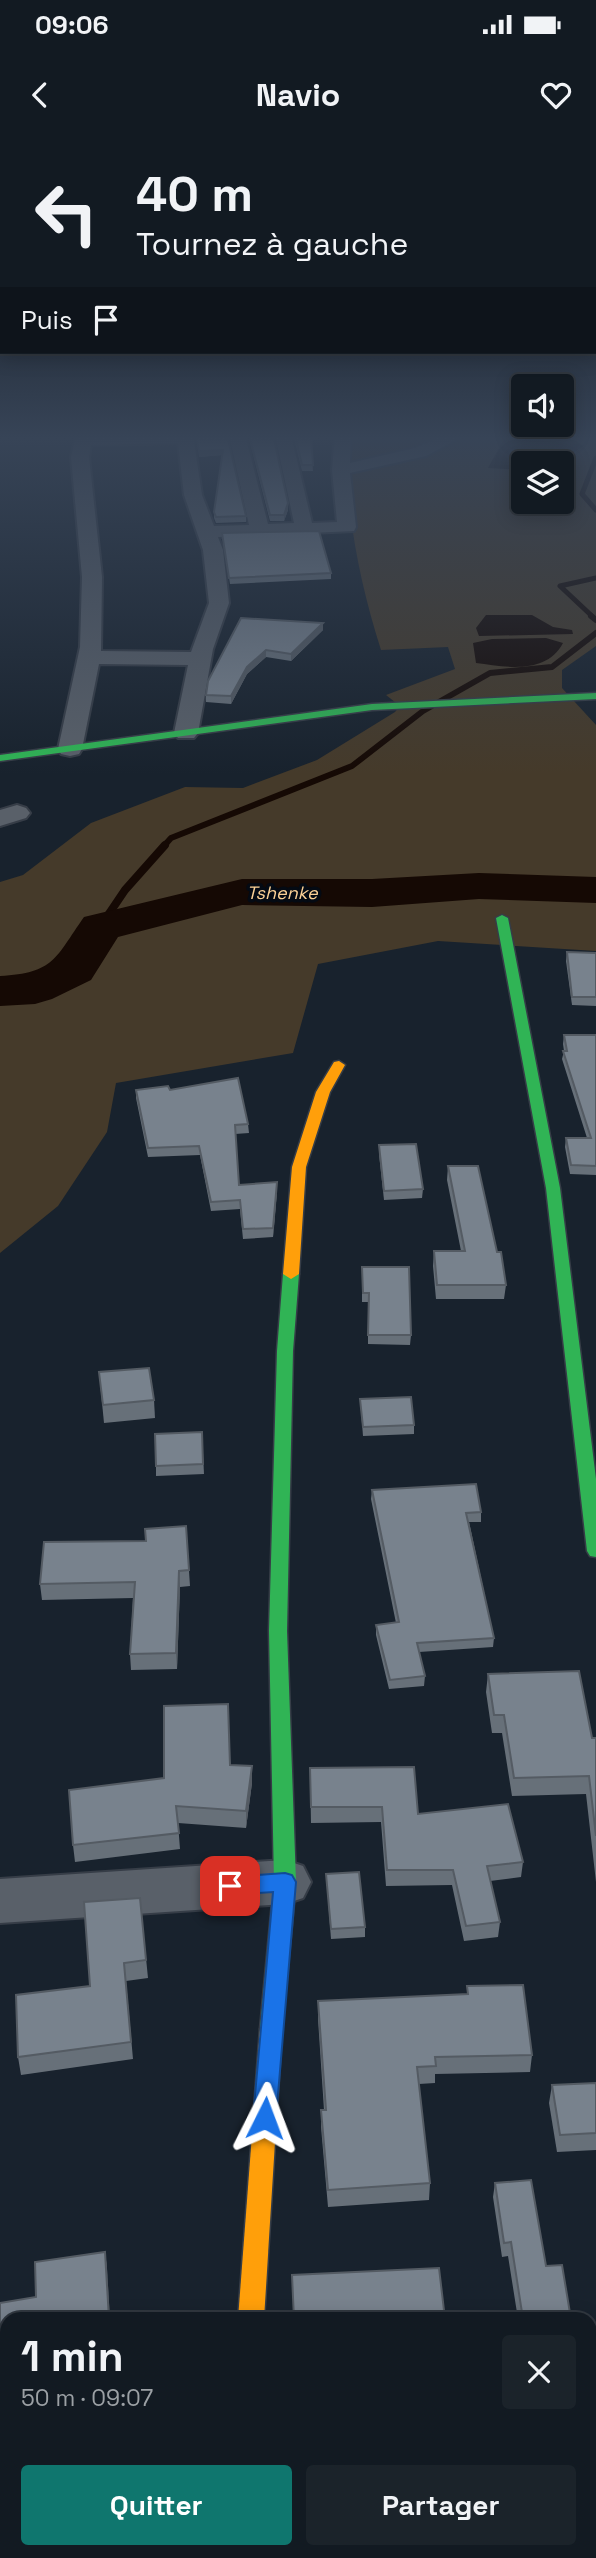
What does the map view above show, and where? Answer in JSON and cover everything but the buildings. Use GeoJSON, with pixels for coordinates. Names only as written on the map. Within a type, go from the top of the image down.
{"type":"FeatureCollection","features":[{"type":"Feature","properties":{"kind":"street"},"geometry":{"type":"LineString","coordinates":[[70,749],[89,657],[92,577],[89,548]]}},
{"type":"Feature","properties":{"kind":"street"},"geometry":{"type":"LineString","coordinates":[[186,733],[200,659],[219,603],[218,575],[212,548]]}},
{"type":"Feature","properties":{"kind":"street"},"geometry":{"type":"LineString","coordinates":[[89,657],[200,659]]}},
{"type":"Feature","properties":{"kind":"street"},"geometry":{"type":"LineString","coordinates":[[0,758],[372,707],[596,696]]}},
{"type":"Feature","properties":{"kind":"street"},"geometry":{"type":"LineString","coordinates":[[502,918],[554,1188],[596,1551]]}},
{"type":"Feature","properties":{"kind":"street"},"geometry":{"type":"LineString","coordinates":[[251,2312],[268,2064],[285,1882],[278,1631],[285,1351],[299,1167],[323,1091],[339,1065]]}},
{"type":"Feature","properties":{"kind":"street"},"geometry":{"type":"LineString","coordinates":[[0,1901],[285,1882]]}},
{"type":"Feature","properties":{"kind":"shaded area"},"geometry":{"type":"Polygon","coordinates":[[[356,548],[596,548],[596,646],[562,670],[562,688],[596,725],[596,951],[438,941],[318,964],[293,1053],[116,1083],[107,1132],[58,1206],[0,1253],[0,882],[23,875],[91,823],[185,787],[243,788],[317,760],[395,712],[400,706],[386,695],[455,669],[448,647],[381,650],[356,548]]]}},
{"type":"Feature","properties":{"kind":"shaded area"},"geometry":{"type":"Polygon","coordinates":[[[486,615],[532,615],[553,627],[572,630],[573,634],[479,636],[476,628],[486,615]]]}},
{"type":"Feature","properties":{"kind":"shaded area"},"geometry":{"type":"Polygon","coordinates":[[[546,638],[563,643],[556,653],[536,664],[512,667],[476,663],[473,643],[492,639],[546,638]]]}},
{"type":"Feature","properties":{"kind":"waterway"},"geometry":{"type":"LineString","coordinates":[[593,617],[560,586],[596,578]]}},
{"type":"Feature","properties":{"kind":"waterway"},"geometry":{"type":"LineString","coordinates":[[591,616],[596,620]]}},
{"type":"Feature","properties":{"kind":"waterway"},"geometry":{"type":"LineString","coordinates":[[163,847],[171,838],[352,766],[423,711],[490,673],[552,667],[596,633]]}},
{"type":"Feature","properties":{"kind":"waterway"},"geometry":{"type":"LineString","coordinates":[[100,927],[125,890],[165,845]]}},
{"type":"Feature","properties":{"kind":"waterway","name":"Tshenke"},"geometry":{"type":"LineString","coordinates":[[0,991],[35,989],[74,970],[100,927],[242,892],[372,893],[479,886],[596,890]]}},
{"type":"Feature","properties":{"kind":"traffic: fast"},"geometry":{"type":"LineString","coordinates":[[0,758],[372,707],[596,696]]}},
{"type":"Feature","properties":{"kind":"traffic: fast"},"geometry":{"type":"LineString","coordinates":[[502,918],[553,1188],[596,1551]]}},
{"type":"Feature","properties":{"kind":"traffic: fast"},"geometry":{"type":"LineString","coordinates":[[271,2029],[285,1882],[278,1631],[285,1351],[291,1274]]}},
{"type":"Feature","properties":{"kind":"traffic: slow"},"geometry":{"type":"LineString","coordinates":[[291,1274],[299,1167],[323,1092],[339,1065]]}},
{"type":"Feature","properties":{"kind":"traffic: slow"},"geometry":{"type":"LineString","coordinates":[[251,2312],[271,2029]]}},
{"type":"Feature","properties":{"kind":"route"},"geometry":{"type":"LineString","coordinates":[[230,1886],[285,1882],[265,2118]]}}]}
